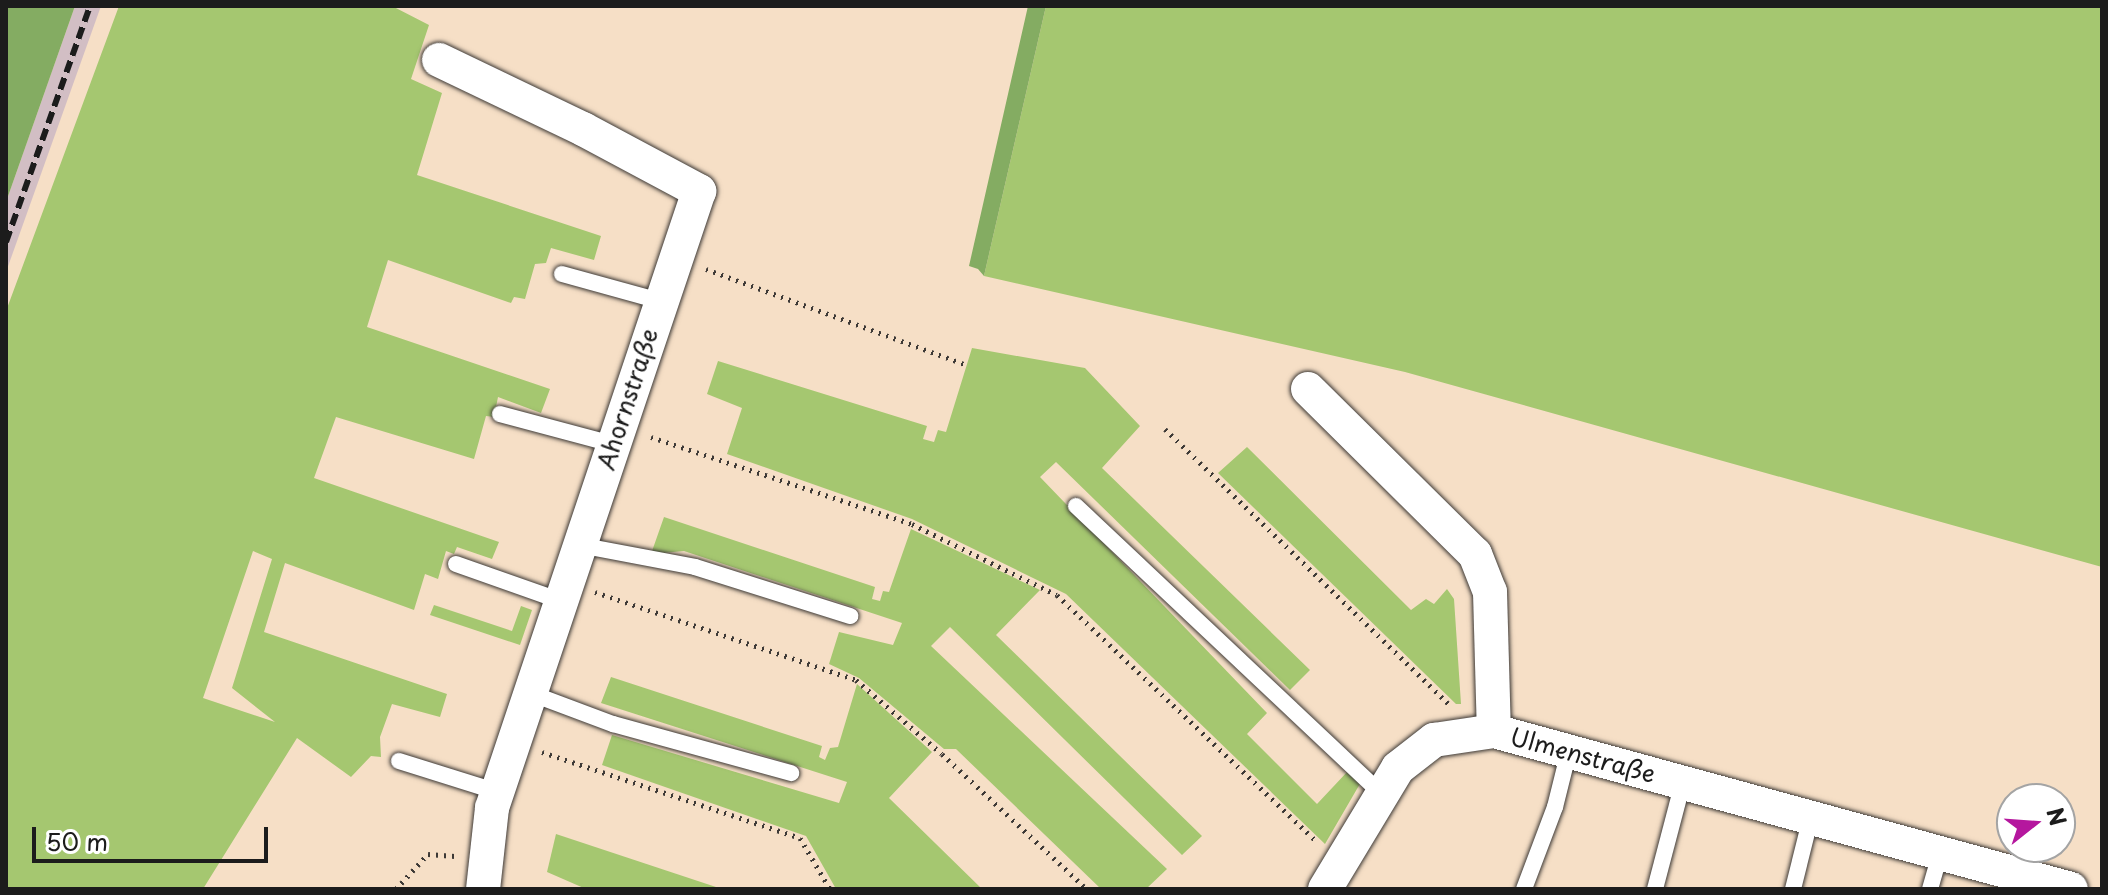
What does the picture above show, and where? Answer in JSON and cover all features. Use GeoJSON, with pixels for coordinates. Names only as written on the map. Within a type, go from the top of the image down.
{"type":"FeatureCollection","features":[{"type":"Feature","properties":{"kind":"street","name":"Ahornstraße"},"geometry":{"type":"LineString","coordinates":[[439,60],[583,129],[699,191],[498,792],[484,874]]}},
{"type":"Feature","properties":{"kind":"street","name":"Ulmenstraße"},"geometry":{"type":"LineString","coordinates":[[1308,389],[1475,554],[1490,592],[1494,731],[2071,889]]}},
{"type":"Feature","properties":{"kind":"street"},"geometry":{"type":"LineString","coordinates":[[1332,877],[1398,768],[1434,740],[1494,731]]}},
{"type":"Feature","properties":{"kind":"lane"},"geometry":{"type":"LineString","coordinates":[[562,274],[660,301]]}},
{"type":"Feature","properties":{"kind":"lane"},"geometry":{"type":"LineString","coordinates":[[500,414],[615,435]]}},
{"type":"Feature","properties":{"kind":"lane"},"geometry":{"type":"LineString","coordinates":[[1076,506],[1382,794]]}},
{"type":"Feature","properties":{"kind":"lane"},"geometry":{"type":"LineString","coordinates":[[579,545],[695,567],[850,616]]}},
{"type":"Feature","properties":{"kind":"lane"},"geometry":{"type":"LineString","coordinates":[[456,564],[564,592]]}},
{"type":"Feature","properties":{"kind":"lane"},"geometry":{"type":"LineString","coordinates":[[530,693],[613,724],[791,773]]}},
{"type":"Feature","properties":{"kind":"lane"},"geometry":{"type":"LineString","coordinates":[[1524,889],[1555,807],[1569,751]]}},
{"type":"Feature","properties":{"kind":"lane"},"geometry":{"type":"LineString","coordinates":[[399,761],[498,792]]}},
{"type":"Feature","properties":{"kind":"lane"},"geometry":{"type":"LineString","coordinates":[[1655,889],[1683,782]]}},
{"type":"Feature","properties":{"kind":"lane"},"geometry":{"type":"LineString","coordinates":[[1793,889],[1811,817]]}},
{"type":"Feature","properties":{"kind":"lane"},"geometry":{"type":"LineString","coordinates":[[1930,889],[1940,853]]}},
{"type":"Feature","properties":{"kind":"path"},"geometry":{"type":"LineString","coordinates":[[675,258],[967,365]]}},
{"type":"Feature","properties":{"kind":"path"},"geometry":{"type":"LineString","coordinates":[[1165,429],[1450,705],[1458,737]]}},
{"type":"Feature","properties":{"kind":"path"},"geometry":{"type":"LineString","coordinates":[[615,435],[912,524],[1057,595],[1332,877]]}},
{"type":"Feature","properties":{"kind":"path"},"geometry":{"type":"LineString","coordinates":[[564,592],[856,680],[942,754],[1087,889]]}},
{"type":"Feature","properties":{"kind":"path"},"geometry":{"type":"LineString","coordinates":[[514,743],[800,838],[830,889]]}},
{"type":"Feature","properties":{"kind":"path"},"geometry":{"type":"LineString","coordinates":[[396,889],[428,854],[484,874]]}},
{"type":"Feature","properties":{"kind":"shaded area"},"geometry":{"type":"Polygon","coordinates":[[[75,6],[101,6],[6,272],[6,202],[75,6]]]}},
{"type":"Feature","properties":{"kind":"green space"},"geometry":{"type":"Polygon","coordinates":[[[6,6],[75,6],[6,202],[6,6]]]}},
{"type":"Feature","properties":{"kind":"green space"},"geometry":{"type":"Polygon","coordinates":[[[119,6],[392,6],[429,25],[411,79],[442,93],[417,175],[601,236],[594,260],[551,248],[546,263],[535,264],[525,299],[514,297],[511,303],[388,260],[367,327],[550,389],[541,413],[498,397],[494,417],[486,416],[474,459],[336,417],[314,478],[499,542],[492,559],[457,547],[454,554],[446,551],[438,579],[425,574],[414,610],[285,563],[264,632],[447,694],[440,717],[392,704],[380,737],[381,757],[371,756],[351,777],[297,738],[203,889],[6,889],[6,311],[119,6]],[[253,551],[203,698],[275,722],[232,688],[272,559],[253,551]]]}},
{"type":"Feature","properties":{"kind":"green space"},"geometry":{"type":"Polygon","coordinates":[[[1028,6],[1046,6],[984,276],[978,269],[969,266],[1028,6]]]}},
{"type":"Feature","properties":{"kind":"green space"},"geometry":{"type":"Polygon","coordinates":[[[1046,6],[2102,6],[2102,567],[1405,372],[984,276],[1046,6]]]}},
{"type":"Feature","properties":{"kind":"green space"},"geometry":{"type":"Polygon","coordinates":[[[972,348],[1085,368],[1140,426],[1102,468],[1310,670],[1290,690],[1056,462],[1040,477],[1267,713],[1247,734],[1317,804],[1348,771],[1361,782],[1325,844],[1066,594],[912,519],[727,454],[742,408],[707,394],[718,361],[927,426],[923,439],[934,442],[938,430],[946,432],[972,348]]]}},
{"type":"Feature","properties":{"kind":"green space"},"geometry":{"type":"Polygon","coordinates":[[[1247,447],[1411,610],[1426,599],[1434,604],[1447,589],[1454,599],[1461,704],[1456,704],[1218,473],[1247,447]]]}},
{"type":"Feature","properties":{"kind":"green space"},"geometry":{"type":"Polygon","coordinates":[[[664,517],[875,587],[872,599],[880,601],[883,591],[889,592],[911,529],[1040,590],[996,635],[1202,836],[1182,855],[950,627],[931,646],[1167,869],[1146,889],[1101,889],[956,749],[944,749],[859,678],[829,664],[839,632],[893,645],[902,623],[684,551],[651,554],[664,517]]]}},
{"type":"Feature","properties":{"kind":"green space"},"geometry":{"type":"Polygon","coordinates":[[[434,605],[512,631],[521,606],[532,610],[520,645],[430,615],[434,605]]]}},
{"type":"Feature","properties":{"kind":"green space"},"geometry":{"type":"Polygon","coordinates":[[[611,677],[822,746],[819,757],[825,760],[830,748],[838,747],[857,684],[932,752],[889,798],[982,889],[836,889],[806,836],[602,765],[612,735],[839,803],[847,782],[601,703],[611,677]]]}},
{"type":"Feature","properties":{"kind":"green space"},"geometry":{"type":"Polygon","coordinates":[[[556,834],[722,889],[586,889],[547,872],[556,834]]]}},
{"type":"Feature","properties":{"kind":"railway"},"geometry":{"type":"LineString","coordinates":[[6,242],[90,6]]}}]}
